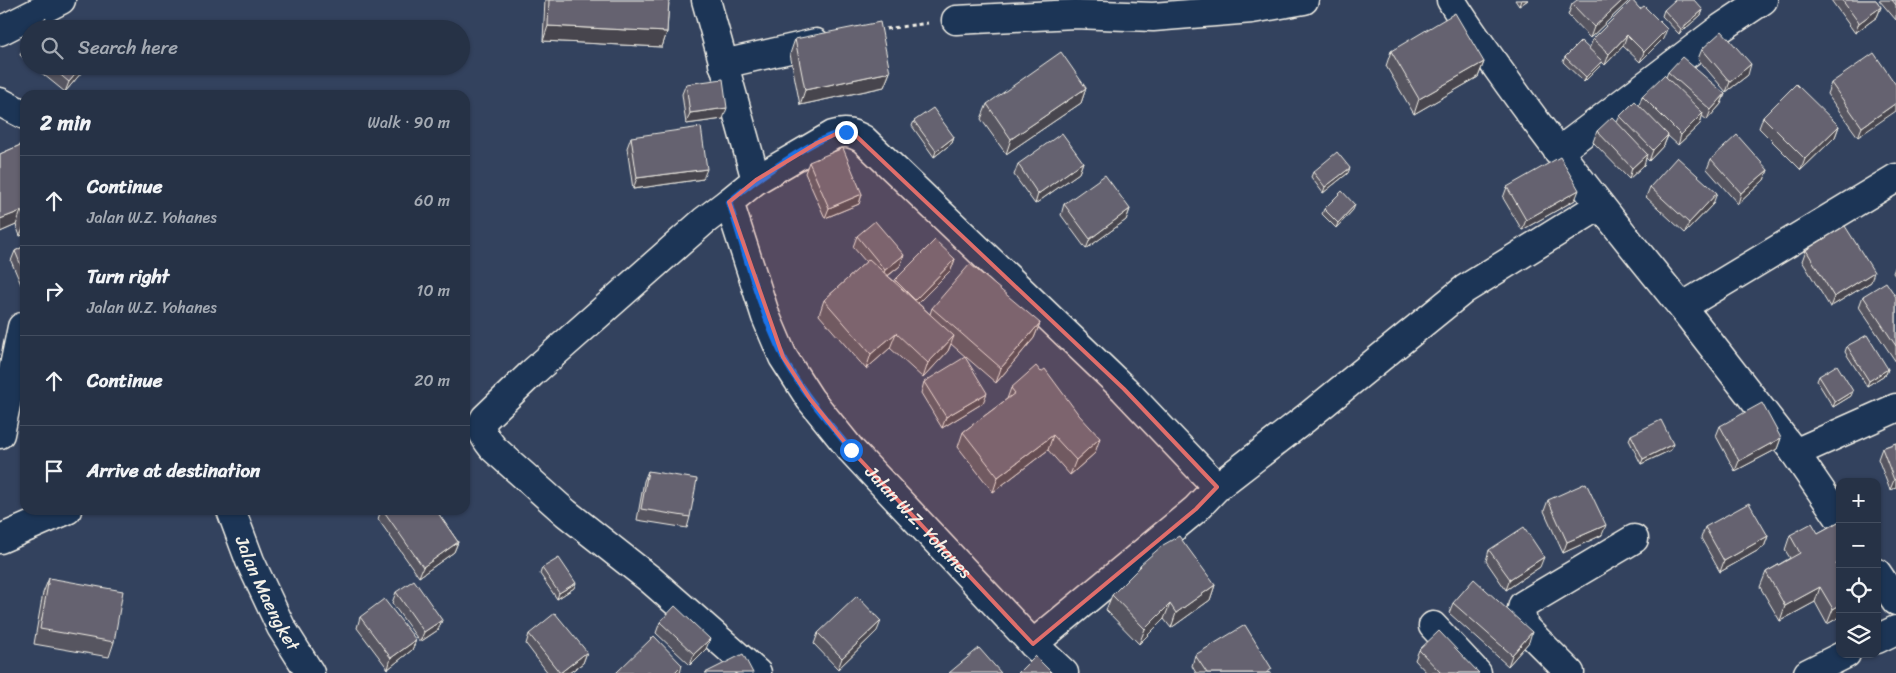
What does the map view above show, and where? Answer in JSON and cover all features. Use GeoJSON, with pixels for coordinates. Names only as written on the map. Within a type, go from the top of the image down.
{"type":"FeatureCollection","features":[{"type":"Feature","properties":{"kind":"street"},"geometry":{"type":"LineString","coordinates":[[22,20],[61,0]]}},
{"type":"Feature","properties":{"kind":"street"},"geometry":{"type":"LineString","coordinates":[[706,0],[756,180]]}},
{"type":"Feature","properties":{"kind":"street"},"geometry":{"type":"LineString","coordinates":[[956,20],[1075,14],[1152,17],[1252,9],[1304,0]]}},
{"type":"Feature","properties":{"kind":"street"},"geometry":{"type":"LineString","coordinates":[[1451,0],[1525,108],[1558,152],[1599,206],[1682,307],[1795,453],[1836,513]]}},
{"type":"Feature","properties":{"kind":"street"},"geometry":{"type":"LineString","coordinates":[[1558,152],[1721,28],[1763,0]]}},
{"type":"Feature","properties":{"kind":"street"},"geometry":{"type":"LineString","coordinates":[[0,31],[20,21]]}},
{"type":"Feature","properties":{"kind":"street"},"geometry":{"type":"LineString","coordinates":[[723,64],[816,43]]}},
{"type":"Feature","properties":{"kind":"street"},"geometry":{"type":"LineString","coordinates":[[0,102],[20,112]]}},
{"type":"Feature","properties":{"kind":"street"},"geometry":{"type":"LineString","coordinates":[[757,673],[651,580],[566,513],[493,448],[484,436],[482,426],[485,418],[532,373],[697,227],[756,180],[833,135],[846,132],[862,139],[1124,389],[1217,486]]}},
{"type":"Feature","properties":{"kind":"street"},"geometry":{"type":"LineString","coordinates":[[1682,307],[1896,178]]}},
{"type":"Feature","properties":{"kind":"street","name":"Jalan W.Z. Yohanes"},"geometry":{"type":"LineString","coordinates":[[729,202],[766,317],[783,357],[810,399],[851,450],[1033,644],[1064,673]]}},
{"type":"Feature","properties":{"kind":"street"},"geometry":{"type":"LineString","coordinates":[[1033,644],[1092,593],[1189,515],[1217,486],[1306,418],[1465,290],[1599,206]]}},
{"type":"Feature","properties":{"kind":"street"},"geometry":{"type":"LineString","coordinates":[[0,434],[16,327]]}},
{"type":"Feature","properties":{"kind":"street"},"geometry":{"type":"LineString","coordinates":[[1795,453],[1896,408]]}},
{"type":"Feature","properties":{"kind":"street"},"geometry":{"type":"LineString","coordinates":[[0,539],[55,515]]}},
{"type":"Feature","properties":{"kind":"street","name":"Jalan Maengket"},"geometry":{"type":"LineString","coordinates":[[234,515],[250,560],[277,619],[310,673]]}},
{"type":"Feature","properties":{"kind":"street"},"geometry":{"type":"LineString","coordinates":[[1570,673],[1524,627],[1521,614],[1523,605],[1634,538]]}},
{"type":"Feature","properties":{"kind":"street"},"geometry":{"type":"LineString","coordinates":[[1881,579],[1896,601]]}},
{"type":"Feature","properties":{"kind":"street"},"geometry":{"type":"LineString","coordinates":[[1433,626],[1477,673]]}},
{"type":"Feature","properties":{"kind":"street"},"geometry":{"type":"LineString","coordinates":[[1881,637],[1896,630]]}},
{"type":"Feature","properties":{"kind":"street"},"geometry":{"type":"LineString","coordinates":[[1808,673],[1838,658]]}},
{"type":"Feature","properties":{"kind":"path"},"geometry":{"type":"LineString","coordinates":[[871,31],[956,20]]}},
{"type":"Feature","properties":{"kind":"highlighted area"},"geometry":{"type":"Polygon","coordinates":[[[840,132],[854,134],[1124,389],[1217,487],[1196,509],[1033,644],[851,450],[810,399],[783,357],[729,202],[756,180],[817,143],[840,132]]]}},
{"type":"Feature","properties":{"kind":"building"},"geometry":{"type":"Polygon","coordinates":[[[549,0],[669,0],[667,32],[548,26],[549,0]]]}},
{"type":"Feature","properties":{"kind":"building"},"geometry":{"type":"Polygon","coordinates":[[[1577,0],[1623,0],[1594,27],[1572,4],[1577,0]]]}},
{"type":"Feature","properties":{"kind":"building"},"geometry":{"type":"Polygon","coordinates":[[[1632,0],[1640,9],[1644,6],[1667,29],[1644,52],[1627,35],[1609,54],[1593,39],[1632,0]]]}},
{"type":"Feature","properties":{"kind":"building"},"geometry":{"type":"Polygon","coordinates":[[[1675,0],[1694,0],[1703,10],[1681,29],[1664,10],[1675,0]]]}},
{"type":"Feature","properties":{"kind":"building"},"geometry":{"type":"Polygon","coordinates":[[[1842,0],[1876,0],[1881,7],[1859,23],[1842,0]]]}},
{"type":"Feature","properties":{"kind":"building"},"geometry":{"type":"Polygon","coordinates":[[[1455,13],[1484,62],[1419,99],[1391,51],[1455,13]]]}},
{"type":"Feature","properties":{"kind":"building"},"geometry":{"type":"Polygon","coordinates":[[[880,22],[890,72],[805,90],[795,39],[880,22]]]}},
{"type":"Feature","properties":{"kind":"building"},"geometry":{"type":"Polygon","coordinates":[[[1722,31],[1751,64],[1730,82],[1702,49],[1722,31]]]}},
{"type":"Feature","properties":{"kind":"building"},"geometry":{"type":"Polygon","coordinates":[[[1581,41],[1602,61],[1586,77],[1565,57],[1581,41]]]}},
{"type":"Feature","properties":{"kind":"building"},"geometry":{"type":"Polygon","coordinates":[[[1061,52],[1086,88],[1011,139],[987,104],[1061,52]]]}},
{"type":"Feature","properties":{"kind":"building"},"geometry":{"type":"Polygon","coordinates":[[[1874,53],[1896,85],[1896,103],[1862,127],[1831,83],[1874,53]]]}},
{"type":"Feature","properties":{"kind":"building"},"geometry":{"type":"Polygon","coordinates":[[[1682,57],[1725,94],[1711,110],[1668,72],[1682,57]]]}},
{"type":"Feature","properties":{"kind":"building"},"geometry":{"type":"Polygon","coordinates":[[[61,75],[75,75],[69,82],[61,75]]]}},
{"type":"Feature","properties":{"kind":"building"},"geometry":{"type":"Polygon","coordinates":[[[1664,75],[1703,113],[1681,135],[1642,96],[1664,75]]]}},
{"type":"Feature","properties":{"kind":"building"},"geometry":{"type":"Polygon","coordinates":[[[723,79],[727,108],[690,113],[686,84],[723,79]]]}},
{"type":"Feature","properties":{"kind":"building"},"geometry":{"type":"Polygon","coordinates":[[[1796,84],[1839,126],[1805,159],[1763,117],[1796,84]]]}},
{"type":"Feature","properties":{"kind":"building"},"geometry":{"type":"Polygon","coordinates":[[[1635,101],[1668,135],[1653,150],[1620,116],[1635,101]]]}},
{"type":"Feature","properties":{"kind":"building"},"geometry":{"type":"Polygon","coordinates":[[[933,108],[954,137],[936,151],[914,121],[933,108]]]}},
{"type":"Feature","properties":{"kind":"building"},"geometry":{"type":"Polygon","coordinates":[[[1612,117],[1647,154],[1632,168],[1597,131],[1612,117]]]}},
{"type":"Feature","properties":{"kind":"building"},"geometry":{"type":"Polygon","coordinates":[[[701,127],[707,169],[637,178],[631,137],[701,127]]]}},
{"type":"Feature","properties":{"kind":"building"},"geometry":{"type":"Polygon","coordinates":[[[1062,133],[1083,162],[1038,194],[1018,164],[1062,133]]]}},
{"type":"Feature","properties":{"kind":"building"},"geometry":{"type":"Polygon","coordinates":[[[1737,135],[1768,170],[1741,193],[1711,159],[1737,135]]]}},
{"type":"Feature","properties":{"kind":"building"},"geometry":{"type":"Polygon","coordinates":[[[20,145],[20,211],[0,219],[0,154],[20,145]]]}},
{"type":"Feature","properties":{"kind":"building"},"geometry":{"type":"Polygon","coordinates":[[[843,148],[862,194],[829,208],[809,162],[843,148]]]}},
{"type":"Feature","properties":{"kind":"building"},"geometry":{"type":"Polygon","coordinates":[[[1337,152],[1350,168],[1325,187],[1313,172],[1337,152]]]}},
{"type":"Feature","properties":{"kind":"building"},"geometry":{"type":"Polygon","coordinates":[[[1560,157],[1579,190],[1526,220],[1507,187],[1560,157]]]}},
{"type":"Feature","properties":{"kind":"building"},"geometry":{"type":"Polygon","coordinates":[[[1677,157],[1717,193],[1689,223],[1650,187],[1677,157]]]}},
{"type":"Feature","properties":{"kind":"building"},"geometry":{"type":"Polygon","coordinates":[[[1105,175],[1130,209],[1090,239],[1064,204],[1105,175]]]}},
{"type":"Feature","properties":{"kind":"building"},"geometry":{"type":"Polygon","coordinates":[[[1342,191],[1355,205],[1338,223],[1324,209],[1342,191]]]}},
{"type":"Feature","properties":{"kind":"building"},"geometry":{"type":"Polygon","coordinates":[[[875,221],[904,255],[885,270],[857,236],[875,221]]]}},
{"type":"Feature","properties":{"kind":"building"},"geometry":{"type":"Polygon","coordinates":[[[1845,226],[1874,272],[1834,297],[1806,250],[1845,226]]]}},
{"type":"Feature","properties":{"kind":"building"},"geometry":{"type":"Polygon","coordinates":[[[935,240],[955,259],[915,300],[895,280],[935,240]]]}},
{"type":"Feature","properties":{"kind":"building"},"geometry":{"type":"Polygon","coordinates":[[[20,248],[20,263],[15,251],[20,248]]]}},
{"type":"Feature","properties":{"kind":"building"},"geometry":{"type":"Polygon","coordinates":[[[869,259],[954,336],[928,363],[896,333],[871,354],[824,300],[869,259]]]}},
{"type":"Feature","properties":{"kind":"building"},"geometry":{"type":"Polygon","coordinates":[[[970,264],[1040,323],[1001,368],[932,308],[970,264]]]}},
{"type":"Feature","properties":{"kind":"building"},"geometry":{"type":"Polygon","coordinates":[[[1886,282],[1896,297],[1896,346],[1863,296],[1886,282]]]}},
{"type":"Feature","properties":{"kind":"building"},"geometry":{"type":"Polygon","coordinates":[[[1867,335],[1888,369],[1869,381],[1847,346],[1867,335]]]}},
{"type":"Feature","properties":{"kind":"building"},"geometry":{"type":"Polygon","coordinates":[[[965,357],[987,393],[946,417],[924,382],[965,357]]]}},
{"type":"Feature","properties":{"kind":"building"},"geometry":{"type":"Polygon","coordinates":[[[1837,365],[1853,391],[1835,402],[1819,376],[1837,365]]]}},
{"type":"Feature","properties":{"kind":"building"},"geometry":{"type":"Polygon","coordinates":[[[1036,366],[1041,372],[1045,369],[1079,415],[1100,438],[1076,460],[1053,435],[998,477],[963,432],[1015,393],[1011,388],[1036,366]]]}},
{"type":"Feature","properties":{"kind":"building"},"geometry":{"type":"Polygon","coordinates":[[[1762,403],[1781,438],[1739,461],[1720,426],[1762,403]]]}},
{"type":"Feature","properties":{"kind":"building"},"geometry":{"type":"Polygon","coordinates":[[[1661,420],[1673,444],[1643,459],[1631,435],[1661,420]]]}},
{"type":"Feature","properties":{"kind":"building"},"geometry":{"type":"Polygon","coordinates":[[[1896,443],[1896,479],[1894,480],[1882,448],[1896,443]]]}},
{"type":"Feature","properties":{"kind":"building"},"geometry":{"type":"Polygon","coordinates":[[[648,471],[697,479],[690,517],[641,509],[648,471]]]}},
{"type":"Feature","properties":{"kind":"building"},"geometry":{"type":"Polygon","coordinates":[[[1586,483],[1606,525],[1567,542],[1548,500],[1586,483]]]}},
{"type":"Feature","properties":{"kind":"building"},"geometry":{"type":"Polygon","coordinates":[[[1749,503],[1768,536],[1724,561],[1705,527],[1749,503]]]}},
{"type":"Feature","properties":{"kind":"building"},"geometry":{"type":"Polygon","coordinates":[[[387,515],[439,515],[458,542],[423,567],[387,515]]]}},
{"type":"Feature","properties":{"kind":"building"},"geometry":{"type":"Polygon","coordinates":[[[1812,523],[1818,533],[1836,523],[1836,607],[1833,609],[1820,587],[1785,606],[1766,572],[1800,553],[1790,535],[1812,523]]]}},
{"type":"Feature","properties":{"kind":"building"},"geometry":{"type":"Polygon","coordinates":[[[1524,527],[1544,557],[1510,579],[1489,550],[1524,527]]]}},
{"type":"Feature","properties":{"kind":"building"},"geometry":{"type":"Polygon","coordinates":[[[1179,536],[1215,585],[1176,613],[1170,604],[1145,629],[1112,595],[1140,565],[1163,545],[1179,536]]]}},
{"type":"Feature","properties":{"kind":"building"},"geometry":{"type":"Polygon","coordinates":[[[559,558],[576,583],[559,593],[542,568],[559,558]]]}},
{"type":"Feature","properties":{"kind":"building"},"geometry":{"type":"Polygon","coordinates":[[[49,578],[123,591],[114,642],[40,629],[49,578]]]}},
{"type":"Feature","properties":{"kind":"building"},"geometry":{"type":"Polygon","coordinates":[[[1474,579],[1532,632],[1512,655],[1453,603],[1474,579]]]}},
{"type":"Feature","properties":{"kind":"building"},"geometry":{"type":"Polygon","coordinates":[[[414,580],[442,620],[424,632],[396,592],[414,580]]]}},
{"type":"Feature","properties":{"kind":"building"},"geometry":{"type":"Polygon","coordinates":[[[857,596],[881,621],[842,658],[818,633],[857,596]]]}},
{"type":"Feature","properties":{"kind":"building"},"geometry":{"type":"Polygon","coordinates":[[[384,599],[416,640],[391,658],[360,617],[384,599]]]}},
{"type":"Feature","properties":{"kind":"building"},"geometry":{"type":"Polygon","coordinates":[[[675,606],[710,639],[694,654],[660,622],[675,606]]]}},
{"type":"Feature","properties":{"kind":"building"},"geometry":{"type":"Polygon","coordinates":[[[555,613],[587,652],[560,673],[529,634],[555,613]]]}},
{"type":"Feature","properties":{"kind":"building"},"geometry":{"type":"Polygon","coordinates":[[[1245,625],[1272,669],[1266,673],[1207,673],[1195,655],[1245,625]]]}},
{"type":"Feature","properties":{"kind":"building"},"geometry":{"type":"Polygon","coordinates":[[[1439,631],[1479,673],[1441,673],[1419,650],[1439,631]]]}},
{"type":"Feature","properties":{"kind":"building"},"geometry":{"type":"Polygon","coordinates":[[[654,636],[682,665],[674,673],[616,673],[654,636]]]}},
{"type":"Feature","properties":{"kind":"building"},"geometry":{"type":"Polygon","coordinates":[[[979,648],[1001,673],[949,673],[979,648]]]}},
{"type":"Feature","properties":{"kind":"building"},"geometry":{"type":"Polygon","coordinates":[[[743,654],[753,673],[705,673],[743,654]]]}},
{"type":"Feature","properties":{"kind":"building"},"geometry":{"type":"Polygon","coordinates":[[[1035,656],[1052,673],[1018,673],[1035,656]]]}},
{"type":"Feature","properties":{"kind":"route"},"geometry":{"type":"LineString","coordinates":[[846,132],[840,132],[817,143],[756,180],[729,202],[766,317],[783,357],[810,399],[851,450]]}}]}
